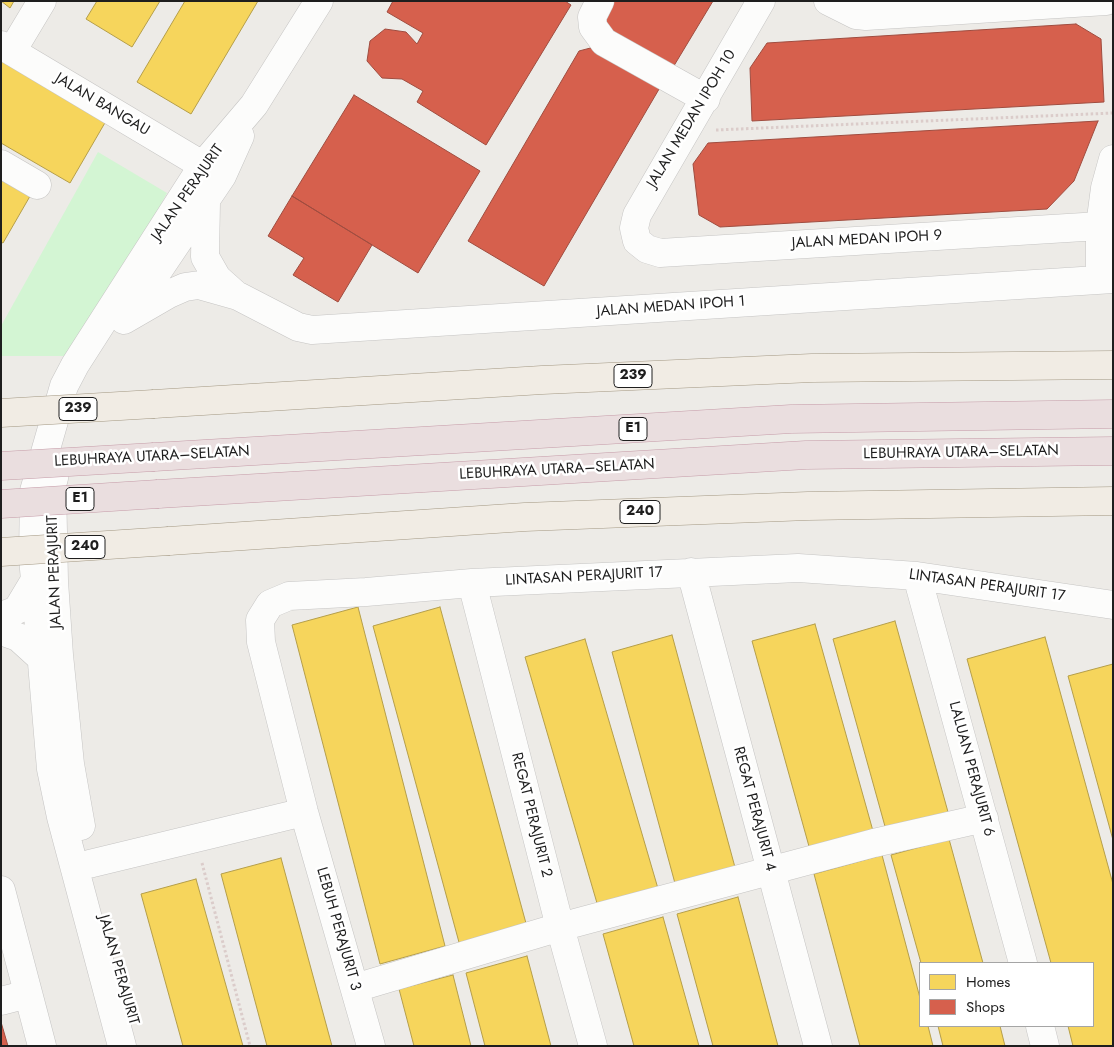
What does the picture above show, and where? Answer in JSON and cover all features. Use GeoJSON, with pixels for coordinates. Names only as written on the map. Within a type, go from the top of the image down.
{"type":"FeatureCollection","features":[{"type":"Feature","properties":{"kind":"highway","name":"LEBUHRAYA UTARA–SELATAN"},"geometry":{"type":"LineString","coordinates":[[1,466],[790,419],[1113,414]]}},
{"type":"Feature","properties":{"kind":"highway","name":"LEBUHRAYA UTARA–SELATAN"},"geometry":{"type":"LineString","coordinates":[[1,504],[806,455],[1113,451]]}},
{"type":"Feature","properties":{"kind":"main road","name":"239"},"geometry":{"type":"LineString","coordinates":[[1,413],[542,380],[812,368],[1113,365]]}},
{"type":"Feature","properties":{"kind":"main road","name":"240"},"geometry":{"type":"LineString","coordinates":[[1,552],[525,517],[808,506],[1113,501]]}},
{"type":"Feature","properties":{"kind":"street"},"geometry":{"type":"LineString","coordinates":[[7,48],[42,1]]}},
{"type":"Feature","properties":{"kind":"street","name":"JALAN PERAJURIT"},"geometry":{"type":"LineString","coordinates":[[122,1046],[60,817],[51,769],[40,657],[35,580],[34,491],[64,386],[75,364],[213,171],[319,1]]}},
{"type":"Feature","properties":{"kind":"street"},"geometry":{"type":"LineString","coordinates":[[600,1],[592,17],[593,27],[604,42],[706,98]]}},
{"type":"Feature","properties":{"kind":"street","name":"JALAN MEDAN IPOH 10"},"geometry":{"type":"LineString","coordinates":[[637,240],[634,228],[637,215],[761,1]]}},
{"type":"Feature","properties":{"kind":"street"},"geometry":{"type":"LineString","coordinates":[[828,1],[856,15],[866,16],[1106,1]]}},
{"type":"Feature","properties":{"kind":"street","name":"JALAN BANGAU"},"geometry":{"type":"LineString","coordinates":[[7,48],[213,171]]}},
{"type":"Feature","properties":{"kind":"street"},"geometry":{"type":"LineString","coordinates":[[1106,279],[1100,226],[1105,188],[1113,159]]}},
{"type":"Feature","properties":{"kind":"street"},"geometry":{"type":"LineString","coordinates":[[1,164],[36,185]]}},
{"type":"Feature","properties":{"kind":"street","name":"JALAN PERAJURIT"},"geometry":{"type":"LineString","coordinates":[[140,1046],[88,864],[70,764],[59,655],[52,486],[78,391],[124,320],[206,202],[213,171]]}},
{"type":"Feature","properties":{"kind":"street","name":"JALAN MEDAN IPOH 1"},"geometry":{"type":"LineString","coordinates":[[206,202],[206,257],[217,278],[238,296]]}},
{"type":"Feature","properties":{"kind":"street","name":"JALAN MEDAN IPOH 9"},"geometry":{"type":"LineString","coordinates":[[637,240],[647,250],[660,252],[1100,226]]}},
{"type":"Feature","properties":{"kind":"street","name":"JALAN MEDAN IPOH 1"},"geometry":{"type":"LineString","coordinates":[[124,320],[185,287],[199,284],[238,296],[302,329],[312,330],[1106,279]]}},
{"type":"Feature","properties":{"kind":"street","name":"LINTASAN PERAJURIT 17"},"geometry":{"type":"LineString","coordinates":[[304,812],[261,642],[260,620],[270,604],[289,596],[472,583],[798,568],[917,576],[1113,605]]}},
{"type":"Feature","properties":{"kind":"street","name":"REGAT PERAJURIT 4"},"geometry":{"type":"LineString","coordinates":[[691,572],[818,1046]]}},
{"type":"Feature","properties":{"kind":"street","name":"LALUAN PERAJURIT 6"},"geometry":{"type":"LineString","coordinates":[[917,576],[1023,962]]}},
{"type":"Feature","properties":{"kind":"street"},"geometry":{"type":"LineString","coordinates":[[1,616],[17,610],[35,580]]}},
{"type":"Feature","properties":{"kind":"street","name":"REGAT PERAJURIT 2"},"geometry":{"type":"LineString","coordinates":[[472,583],[560,927],[593,1046]]}},
{"type":"Feature","properties":{"kind":"street"},"geometry":{"type":"LineString","coordinates":[[1,631],[18,636],[40,657]]}},
{"type":"Feature","properties":{"kind":"street"},"geometry":{"type":"LineString","coordinates":[[88,864],[304,812]]}},
{"type":"Feature","properties":{"kind":"street","name":"LEBUH PERAJURIT 3"},"geometry":{"type":"LineString","coordinates":[[304,812],[371,1046]]}},
{"type":"Feature","properties":{"kind":"street"},"geometry":{"type":"LineString","coordinates":[[355,988],[560,927],[874,843],[984,818]]}},
{"type":"Feature","properties":{"kind":"street"},"geometry":{"type":"LineString","coordinates":[[1,890],[42,1046]]}},
{"type":"Feature","properties":{"kind":"street"},"geometry":{"type":"LineString","coordinates":[[1,1001],[28,994]]}},
{"type":"Feature","properties":{"kind":"street"},"geometry":{"type":"LineString","coordinates":[[1040,1027],[1045,1046]]}},
{"type":"Feature","properties":{"kind":"path"},"geometry":{"type":"LineString","coordinates":[[686,131],[1113,113]]}},
{"type":"Feature","properties":{"kind":"path"},"geometry":{"type":"LineString","coordinates":[[196,838],[250,1046]]}},
{"type":"Feature","properties":{"kind":"green space"},"geometry":{"type":"Polygon","coordinates":[[[98,152],[167,193],[80,356],[1,356],[1,326],[98,152]]]}},
{"type":"Feature","properties":{"kind":"building: Homes"},"geometry":{"type":"Polygon","coordinates":[[[1,1],[14,1],[10,8],[1,1]]]}},
{"type":"Feature","properties":{"kind":"building: Homes"},"geometry":{"type":"Polygon","coordinates":[[[97,1],[160,1],[132,47],[86,19],[97,1]]]}},
{"type":"Feature","properties":{"kind":"building: Homes"},"geometry":{"type":"Polygon","coordinates":[[[185,1],[258,1],[191,114],[137,82],[185,1]]]}},
{"type":"Feature","properties":{"kind":"building: Homes"},"geometry":{"type":"Polygon","coordinates":[[[1,61],[106,121],[70,183],[1,143],[1,61]]]}},
{"type":"Feature","properties":{"kind":"building: Homes"},"geometry":{"type":"Polygon","coordinates":[[[1,173],[33,191],[3,243],[1,242],[1,173]]]}},
{"type":"Feature","properties":{"kind":"building: Homes"},"geometry":{"type":"Polygon","coordinates":[[[358,607],[445,946],[380,964],[292,625],[358,607]]]}},
{"type":"Feature","properties":{"kind":"building: Homes"},"geometry":{"type":"Polygon","coordinates":[[[440,607],[527,927],[460,946],[373,626],[440,607]]]}},
{"type":"Feature","properties":{"kind":"building: Homes"},"geometry":{"type":"Polygon","coordinates":[[[895,621],[948,812],[886,830],[833,639],[895,621]]]}},
{"type":"Feature","properties":{"kind":"building: Homes"},"geometry":{"type":"Polygon","coordinates":[[[815,624],[873,831],[810,850],[752,641],[815,624]]]}},
{"type":"Feature","properties":{"kind":"building: Homes"},"geometry":{"type":"Polygon","coordinates":[[[672,635],[736,871],[676,887],[612,652],[672,635]]]}},
{"type":"Feature","properties":{"kind":"building: Homes"},"geometry":{"type":"Polygon","coordinates":[[[1045,637],[1113,884],[1113,1046],[1073,1046],[1068,1027],[1094,1027],[1094,962],[1051,962],[967,659],[1045,637]]]}},
{"type":"Feature","properties":{"kind":"building: Homes"},"geometry":{"type":"Polygon","coordinates":[[[585,639],[659,892],[599,910],[525,657],[585,639]]]}},
{"type":"Feature","properties":{"kind":"building: Homes"},"geometry":{"type":"Polygon","coordinates":[[[1113,664],[1113,840],[1068,676],[1113,664]]]}},
{"type":"Feature","properties":{"kind":"building: Homes"},"geometry":{"type":"Polygon","coordinates":[[[949,839],[983,962],[921,962],[891,855],[949,839]]]}},
{"type":"Feature","properties":{"kind":"building: Homes"},"geometry":{"type":"Polygon","coordinates":[[[882,855],[919,994],[919,1027],[928,1027],[933,1046],[860,1046],[814,874],[882,855]]]}},
{"type":"Feature","properties":{"kind":"building: Homes"},"geometry":{"type":"Polygon","coordinates":[[[281,858],[332,1046],[267,1046],[221,874],[281,858]]]}},
{"type":"Feature","properties":{"kind":"building: Homes"},"geometry":{"type":"Polygon","coordinates":[[[196,879],[243,1046],[183,1046],[141,894],[196,879]]]}},
{"type":"Feature","properties":{"kind":"building: Homes"},"geometry":{"type":"Polygon","coordinates":[[[738,897],[778,1046],[713,1046],[677,914],[738,897]]]}},
{"type":"Feature","properties":{"kind":"building: Homes"},"geometry":{"type":"Polygon","coordinates":[[[663,917],[699,1046],[634,1046],[603,934],[663,917]]]}},
{"type":"Feature","properties":{"kind":"building: Homes"},"geometry":{"type":"Polygon","coordinates":[[[527,956],[551,1046],[485,1046],[466,973],[527,956]]]}},
{"type":"Feature","properties":{"kind":"building: Homes"},"geometry":{"type":"Polygon","coordinates":[[[453,975],[471,1046],[414,1046],[399,989],[453,975]]]}},
{"type":"Feature","properties":{"kind":"building: Homes"},"geometry":{"type":"Polygon","coordinates":[[[938,1027],[1000,1027],[1005,1046],[943,1046],[938,1027]]]}},
{"type":"Feature","properties":{"kind":"building: Shops"},"geometry":{"type":"Polygon","coordinates":[[[393,1],[565,1],[571,5],[486,145],[417,102],[423,91],[402,79],[382,78],[367,61],[370,41],[385,29],[406,32],[417,44],[423,33],[387,12],[393,1]]]}},
{"type":"Feature","properties":{"kind":"building: Shops"},"geometry":{"type":"Polygon","coordinates":[[[612,1],[713,1],[672,69],[610,32],[602,18],[612,1]]]}},
{"type":"Feature","properties":{"kind":"building: Shops"},"geometry":{"type":"Polygon","coordinates":[[[1076,24],[1101,39],[1104,102],[752,121],[750,68],[767,43],[1076,24]]]}},
{"type":"Feature","properties":{"kind":"building: Shops"},"geometry":{"type":"Polygon","coordinates":[[[598,46],[662,84],[544,286],[468,241],[579,51],[598,46]]]}},
{"type":"Feature","properties":{"kind":"building: Shops"},"geometry":{"type":"Polygon","coordinates":[[[354,95],[480,171],[418,273],[292,196],[354,95]]]}},
{"type":"Feature","properties":{"kind":"building: Shops"},"geometry":{"type":"Polygon","coordinates":[[[1098,121],[1074,181],[1047,209],[720,227],[699,215],[693,164],[708,143],[1098,121]]]}},
{"type":"Feature","properties":{"kind":"building: Shops"},"geometry":{"type":"Polygon","coordinates":[[[292,196],[372,245],[338,302],[293,275],[304,258],[268,236],[292,196]]]}},
{"type":"Feature","properties":{"kind":"building: Shops"},"geometry":{"type":"Polygon","coordinates":[[[1,1022],[8,1046],[1,1046],[1,1022]]]}}]}
